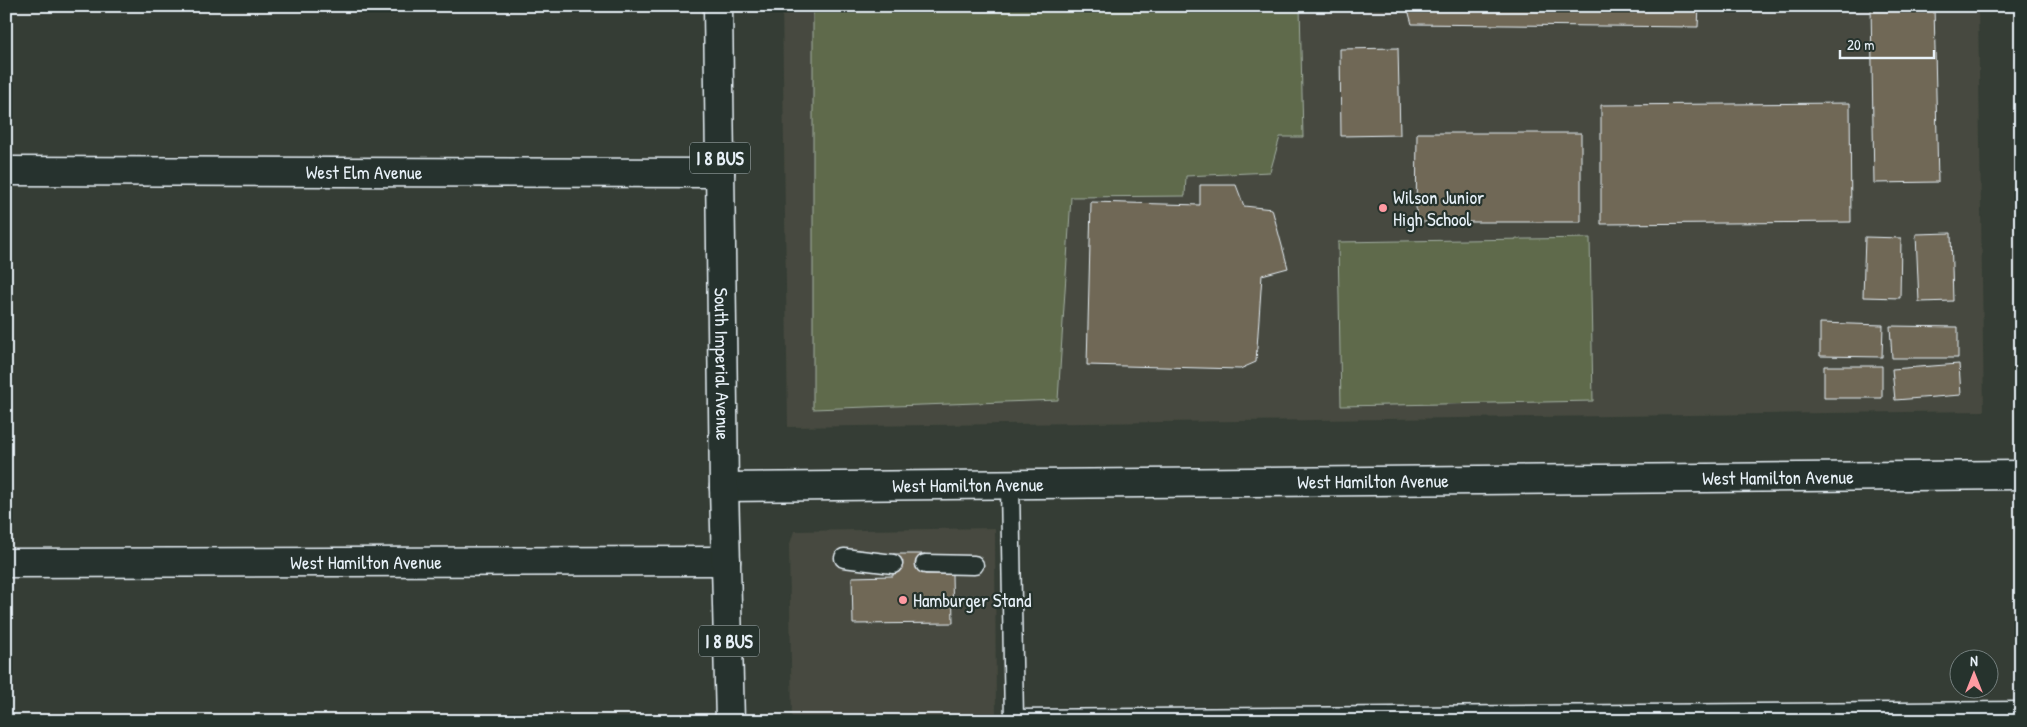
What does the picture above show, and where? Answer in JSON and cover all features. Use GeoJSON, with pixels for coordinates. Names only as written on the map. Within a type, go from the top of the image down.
{"type":"FeatureCollection","features":[{"type":"Feature","properties":{"kind":"main road","name":"South Imperial Avenue"},"geometry":{"type":"LineString","coordinates":[[718,6],[724,487],[730,721]]}},
{"type":"Feature","properties":{"kind":"main road","name":"West Elm Avenue"},"geometry":{"type":"LineString","coordinates":[[6,171],[720,173]]}},
{"type":"Feature","properties":{"kind":"main road","name":"West Hamilton Avenue"},"geometry":{"type":"LineString","coordinates":[[724,487],[2021,475]]}},
{"type":"Feature","properties":{"kind":"main road","name":"West Hamilton Avenue"},"geometry":{"type":"LineString","coordinates":[[6,563],[726,561]]}},
{"type":"Feature","properties":{"kind":"lane"},"geometry":{"type":"LineString","coordinates":[[1010,485],[1014,720],[2021,711]]}},
{"type":"Feature","properties":{"kind":"lane"},"geometry":{"type":"LineString","coordinates":[[844,558],[893,564]]}},
{"type":"Feature","properties":{"kind":"lane"},"geometry":{"type":"LineString","coordinates":[[925,564],[974,566]]}},
{"type":"Feature","properties":{"kind":"shaded area","name":"Wilson Junior High School"},"geometry":{"type":"Polygon","coordinates":[[[782,6],[1978,6],[1984,411],[788,427],[782,6]]]}},
{"type":"Feature","properties":{"kind":"shaded area"},"geometry":{"type":"Polygon","coordinates":[[[995,528],[996,721],[792,721],[789,547],[794,531],[995,528]]]}},
{"type":"Feature","properties":{"kind":"green space"},"geometry":{"type":"Polygon","coordinates":[[[813,6],[1300,6],[1303,137],[1280,137],[1270,172],[1186,176],[1185,196],[1071,197],[1058,400],[813,409],[813,6]]]}},
{"type":"Feature","properties":{"kind":"green space"},"geometry":{"type":"Polygon","coordinates":[[[1590,238],[1593,401],[1341,406],[1338,242],[1590,238]]]}},
{"type":"Feature","properties":{"kind":"building"},"geometry":{"type":"Polygon","coordinates":[[[1407,6],[1699,6],[1698,27],[1412,24],[1407,6]]]}},
{"type":"Feature","properties":{"kind":"building"},"geometry":{"type":"Polygon","coordinates":[[[1871,6],[1934,6],[1938,182],[1874,183],[1871,6]]]}},
{"type":"Feature","properties":{"kind":"building"},"geometry":{"type":"Polygon","coordinates":[[[1398,48],[1400,135],[1341,136],[1340,49],[1398,48]]]}},
{"type":"Feature","properties":{"kind":"building"},"geometry":{"type":"Polygon","coordinates":[[[1850,103],[1851,222],[1601,224],[1601,105],[1850,103]]]}},
{"type":"Feature","properties":{"kind":"building"},"geometry":{"type":"Polygon","coordinates":[[[1417,133],[1581,133],[1581,222],[1416,222],[1417,133]]]}},
{"type":"Feature","properties":{"kind":"building"},"geometry":{"type":"Polygon","coordinates":[[[1200,185],[1236,185],[1244,206],[1272,209],[1288,268],[1262,275],[1256,362],[1240,369],[1087,365],[1091,202],[1200,205],[1200,185]]]}},
{"type":"Feature","properties":{"kind":"building"},"geometry":{"type":"Polygon","coordinates":[[[1951,233],[1953,301],[1919,302],[1916,234],[1951,233]]]}},
{"type":"Feature","properties":{"kind":"building"},"geometry":{"type":"Polygon","coordinates":[[[1865,237],[1901,238],[1900,298],[1863,297],[1865,237]]]}},
{"type":"Feature","properties":{"kind":"building"},"geometry":{"type":"Polygon","coordinates":[[[1820,323],[1883,325],[1882,357],[1820,356],[1820,323]]]}},
{"type":"Feature","properties":{"kind":"building"},"geometry":{"type":"Polygon","coordinates":[[[1890,326],[1958,327],[1958,358],[1892,358],[1890,326]]]}},
{"type":"Feature","properties":{"kind":"building"},"geometry":{"type":"Polygon","coordinates":[[[1959,364],[1961,395],[1895,400],[1892,369],[1959,364]]]}},
{"type":"Feature","properties":{"kind":"building"},"geometry":{"type":"Polygon","coordinates":[[[1824,366],[1882,366],[1882,398],[1824,398],[1824,366]]]}},
{"type":"Feature","properties":{"kind":"building","name":"Hamburger Stand"},"geometry":{"type":"Polygon","coordinates":[[[893,554],[925,554],[925,574],[952,574],[953,623],[853,624],[852,577],[893,576],[893,554]]]}},
{"type":"Feature","properties":{"kind":"place","name":"Wilson Junior High School"},"geometry":{"type":"Point","coordinates":[1383,208]}},
{"type":"Feature","properties":{"kind":"place","name":"Hamburger Stand"},"geometry":{"type":"Point","coordinates":[903,600]}}]}
